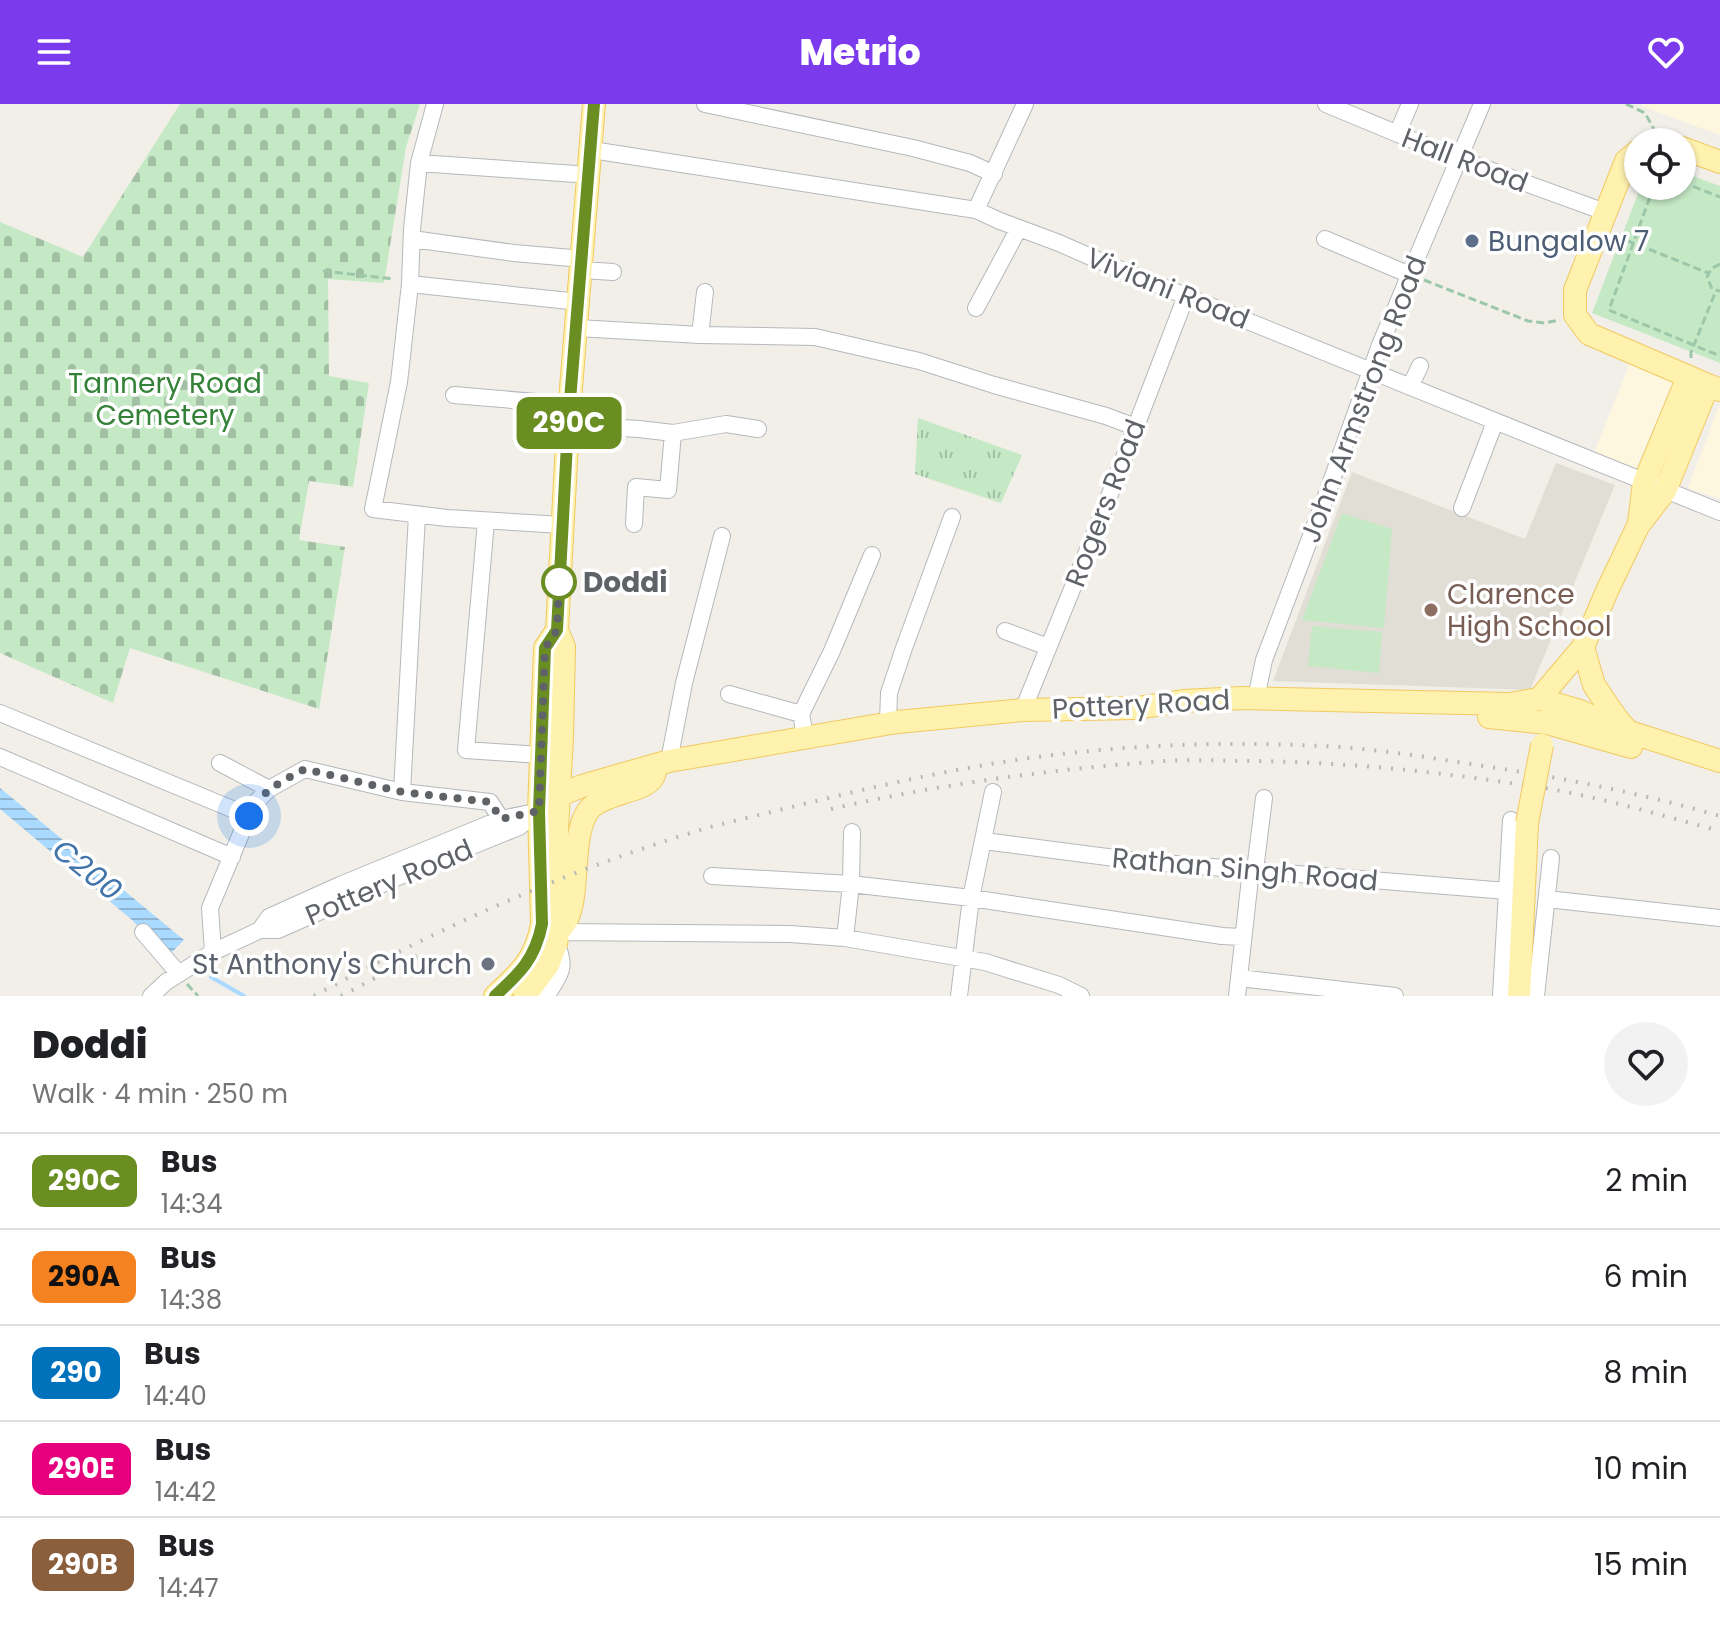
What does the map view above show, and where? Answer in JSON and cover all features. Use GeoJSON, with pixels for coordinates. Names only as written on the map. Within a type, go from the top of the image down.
{"type":"FeatureCollection","features":[{"type":"Feature","properties":{"kind":"main road"},"geometry":{"type":"LineString","coordinates":[[557,938],[555,869],[564,647],[557,630],[569,415],[594,104]]}},
{"type":"Feature","properties":{"kind":"main road"},"geometry":{"type":"LineString","coordinates":[[1696,153],[1720,162]]}},
{"type":"Feature","properties":{"kind":"main road"},"geometry":{"type":"LineString","coordinates":[[1539,699],[1583,647],[1705,384],[1589,334],[1575,315],[1575,290],[1624,166]]}},
{"type":"Feature","properties":{"kind":"main road"},"geometry":{"type":"LineString","coordinates":[[495,996],[521,973],[539,938],[542,911],[540,755],[545,648],[557,630]]}},
{"type":"Feature","properties":{"kind":"main road"},"geometry":{"type":"LineString","coordinates":[[1583,647],[1594,685],[1628,731]]}},
{"type":"Feature","properties":{"kind":"main road","name":"Pottery Road"},"geometry":{"type":"LineString","coordinates":[[1137,708],[1183,701],[1251,698],[1509,704],[1539,699],[1580,711],[1714,767]]}},
{"type":"Feature","properties":{"kind":"main road","name":"Pottery Road"},"geometry":{"type":"LineString","coordinates":[[539,811],[560,795],[662,763],[763,746],[803,725],[888,723],[1023,710],[1344,710],[1464,715],[1714,767]]}},
{"type":"Feature","properties":{"kind":"main road"},"geometry":{"type":"LineString","coordinates":[[1519,996],[1519,821],[1544,734]]}},
{"type":"Feature","properties":{"kind":"main road"},"geometry":{"type":"LineString","coordinates":[[525,996],[548,965],[557,938],[567,921],[582,826],[587,813],[599,801],[649,782],[662,763]]}},
{"type":"Feature","properties":{"kind":"street"},"geometry":{"type":"LineString","coordinates":[[435,104],[419,163],[399,382],[373,509],[486,521],[563,525]]}},
{"type":"Feature","properties":{"kind":"street"},"geometry":{"type":"LineString","coordinates":[[705,104],[760,110],[970,163],[994,174]]}},
{"type":"Feature","properties":{"kind":"street"},"geometry":{"type":"LineString","coordinates":[[976,210],[1025,104]]}},
{"type":"Feature","properties":{"kind":"street","name":"Hall Road"},"geometry":{"type":"LineString","coordinates":[[1326,104],[1455,157],[1605,212]]}},
{"type":"Feature","properties":{"kind":"street"},"geometry":{"type":"LineString","coordinates":[[1397,134],[1410,104]]}},
{"type":"Feature","properties":{"kind":"street","name":"John Armstrong Road"},"geometry":{"type":"LineString","coordinates":[[1455,157],[1472,104]]}},
{"type":"Feature","properties":{"kind":"street","name":"John Armstrong Road"},"geometry":{"type":"LineString","coordinates":[[1251,698],[1321,510],[1368,370],[1455,157],[1482,104]]}},
{"type":"Feature","properties":{"kind":"street","name":"Viviani Road"},"geometry":{"type":"LineString","coordinates":[[592,150],[976,210],[1720,512]]}},
{"type":"Feature","properties":{"kind":"street"},"geometry":{"type":"LineString","coordinates":[[419,163],[590,175]]}},
{"type":"Feature","properties":{"kind":"street"},"geometry":{"type":"LineString","coordinates":[[976,308],[1019,228]]}},
{"type":"Feature","properties":{"kind":"street"},"geometry":{"type":"LineString","coordinates":[[412,239],[514,253],[613,272]]}},
{"type":"Feature","properties":{"kind":"street"},"geometry":{"type":"LineString","coordinates":[[1325,239],[1406,273]]}},
{"type":"Feature","properties":{"kind":"street"},"geometry":{"type":"LineString","coordinates":[[410,282],[579,302]]}},
{"type":"Feature","properties":{"kind":"street"},"geometry":{"type":"LineString","coordinates":[[700,335],[705,292]]}},
{"type":"Feature","properties":{"kind":"street","name":"Rogers Road"},"geometry":{"type":"LineString","coordinates":[[1023,710],[1186,296]]}},
{"type":"Feature","properties":{"kind":"street"},"geometry":{"type":"LineString","coordinates":[[577,328],[815,337],[919,361],[1135,427]]}},
{"type":"Feature","properties":{"kind":"street"},"geometry":{"type":"LineString","coordinates":[[1410,387],[1420,366]]}},
{"type":"Feature","properties":{"kind":"street"},"geometry":{"type":"LineString","coordinates":[[454,395],[673,433],[726,424],[758,429]]}},
{"type":"Feature","properties":{"kind":"street"},"geometry":{"type":"LineString","coordinates":[[1462,508],[1495,422]]}},
{"type":"Feature","properties":{"kind":"street"},"geometry":{"type":"LineString","coordinates":[[634,524],[636,487],[668,490],[673,433]]}},
{"type":"Feature","properties":{"kind":"street"},"geometry":{"type":"LineString","coordinates":[[402,792],[417,515]]}},
{"type":"Feature","properties":{"kind":"street"},"geometry":{"type":"LineString","coordinates":[[888,723],[889,693],[952,517]]}},
{"type":"Feature","properties":{"kind":"street"},"geometry":{"type":"LineString","coordinates":[[486,521],[466,750],[540,755]]}},
{"type":"Feature","properties":{"kind":"street"},"geometry":{"type":"LineString","coordinates":[[662,763],[722,536]]}},
{"type":"Feature","properties":{"kind":"street"},"geometry":{"type":"LineString","coordinates":[[729,694],[803,725],[872,555]]}},
{"type":"Feature","properties":{"kind":"street"},"geometry":{"type":"LineString","coordinates":[[1005,631],[1048,647]]}},
{"type":"Feature","properties":{"kind":"street"},"geometry":{"type":"LineString","coordinates":[[0,713],[249,816]]}},
{"type":"Feature","properties":{"kind":"street"},"geometry":{"type":"LineString","coordinates":[[0,757],[232,857]]}},
{"type":"Feature","properties":{"kind":"street"},"geometry":{"type":"LineString","coordinates":[[220,763],[269,789]]}},
{"type":"Feature","properties":{"kind":"street"},"geometry":{"type":"LineString","coordinates":[[143,932],[196,963],[210,908],[253,805],[269,789],[305,769],[402,792],[490,802],[501,819]]}},
{"type":"Feature","properties":{"kind":"street"},"geometry":{"type":"LineString","coordinates":[[959,996],[971,898],[993,792]]}},
{"type":"Feature","properties":{"kind":"street"},"geometry":{"type":"LineString","coordinates":[[1237,996],[1242,937],[1264,798]]}},
{"type":"Feature","properties":{"kind":"street","name":"Pottery Road"},"geometry":{"type":"LineString","coordinates":[[260,930],[269,917],[340,885],[501,819],[539,811]]}},
{"type":"Feature","properties":{"kind":"street","name":"Pottery Road"},"geometry":{"type":"LineString","coordinates":[[151,996],[196,963],[260,930],[278,930],[519,827],[539,811]]}},
{"type":"Feature","properties":{"kind":"street"},"geometry":{"type":"LineString","coordinates":[[1501,996],[1507,891],[1519,821]]}},
{"type":"Feature","properties":{"kind":"street"},"geometry":{"type":"LineString","coordinates":[[845,938],[851,884],[852,832]]}},
{"type":"Feature","properties":{"kind":"street","name":"Rathan Singh Road"},"geometry":{"type":"LineString","coordinates":[[984,841],[1138,861],[1507,891]]}},
{"type":"Feature","properties":{"kind":"street"},"geometry":{"type":"LineString","coordinates":[[1536,996],[1551,858]]}},
{"type":"Feature","properties":{"kind":"street"},"geometry":{"type":"LineString","coordinates":[[712,876],[851,884],[1242,937]]}},
{"type":"Feature","properties":{"kind":"street"},"geometry":{"type":"LineString","coordinates":[[1547,899],[1720,918]]}},
{"type":"Feature","properties":{"kind":"street"},"geometry":{"type":"LineString","coordinates":[[546,996],[560,976],[562,955],[557,938],[790,934],[845,938],[985,962],[1059,985],[1081,996]]}},
{"type":"Feature","properties":{"kind":"street"},"geometry":{"type":"LineString","coordinates":[[1239,978],[1395,996]]}},
{"type":"Feature","properties":{"kind":"path"},"geometry":{"type":"LineString","coordinates":[[1626,104],[1645,113],[1653,128]]}},
{"type":"Feature","properties":{"kind":"path"},"geometry":{"type":"LineString","coordinates":[[1696,188],[1720,197]]}},
{"type":"Feature","properties":{"kind":"path"},"geometry":{"type":"LineString","coordinates":[[1649,200],[1609,310],[1720,356]]}},
{"type":"Feature","properties":{"kind":"path"},"geometry":{"type":"LineString","coordinates":[[1621,238],[1708,273]]}},
{"type":"Feature","properties":{"kind":"path"},"geometry":{"type":"LineString","coordinates":[[1691,352],[1718,291],[1712,289],[1708,273],[1720,264]]}},
{"type":"Feature","properties":{"kind":"path"},"geometry":{"type":"LineString","coordinates":[[323,271],[410,282]]}},
{"type":"Feature","properties":{"kind":"path"},"geometry":{"type":"LineString","coordinates":[[1406,273],[1528,321],[1544,323],[1575,315]]}},
{"type":"Feature","properties":{"kind":"shaded area"},"geometry":{"type":"Polygon","coordinates":[[[1720,104],[1720,135],[1641,106],[1720,104]]]}},
{"type":"Feature","properties":{"kind":"shaded area"},"geometry":{"type":"Polygon","coordinates":[[[1631,360],[1674,379],[1636,469],[1593,455],[1631,360]]]}},
{"type":"Feature","properties":{"kind":"shaded area"},"geometry":{"type":"Polygon","coordinates":[[[1720,406],[1720,499],[1688,488],[1720,406]]]}},
{"type":"Feature","properties":{"kind":"shaded area","name":"Clarence High School"},"geometry":{"type":"Polygon","coordinates":[[[1556,463],[1615,485],[1530,690],[1273,681],[1352,472],[1525,539],[1556,463]]]}},
{"type":"Feature","properties":{"kind":"green space","name":"Tannery Road Cemetery"},"geometry":{"type":"Polygon","coordinates":[[[180,104],[420,104],[406,147],[384,283],[328,279],[329,376],[369,383],[353,487],[309,481],[299,540],[345,547],[319,709],[130,648],[113,703],[0,653],[0,222],[83,257],[180,104]]]}},
{"type":"Feature","properties":{"kind":"green space"},"geometry":{"type":"Polygon","coordinates":[[[1696,177],[1720,186],[1720,363],[1592,313],[1636,200],[1696,200],[1696,177]]]}},
{"type":"Feature","properties":{"kind":"green space"},"geometry":{"type":"Polygon","coordinates":[[[918,418],[1022,455],[1001,503],[915,474],[918,418]]]}},
{"type":"Feature","properties":{"kind":"green space"},"geometry":{"type":"Polygon","coordinates":[[[1342,513],[1392,529],[1384,628],[1302,620],[1342,513]]]}},
{"type":"Feature","properties":{"kind":"green space"},"geometry":{"type":"Polygon","coordinates":[[[1312,626],[1382,632],[1379,673],[1308,666],[1312,626]]]}},
{"type":"Feature","properties":{"kind":"water"},"geometry":{"type":"Polygon","coordinates":[[[0,788],[184,940],[167,957],[132,920],[0,809],[0,788]]]}},
{"type":"Feature","properties":{"kind":"waterway","name":"C200"},"geometry":{"type":"LineString","coordinates":[[211,977],[244,996]]}},
{"type":"Feature","properties":{"kind":"railway"},"geometry":{"type":"LineString","coordinates":[[314,996],[503,903],[665,841],[710,827],[869,789],[979,766],[1053,755],[1214,744],[1356,748],[1569,780],[1720,816]]}},
{"type":"Feature","properties":{"kind":"railway"},"geometry":{"type":"LineString","coordinates":[[831,809],[955,785],[1081,768],[1176,760],[1288,762],[1400,769],[1550,789],[1720,831]]}},
{"type":"Feature","properties":{"kind":"railway"},"geometry":{"type":"LineString","coordinates":[[341,996],[417,956]]}},
{"type":"Feature","properties":{"kind":"bus line","name":"290C"},"geometry":{"type":"LineString","coordinates":[[495,996],[529,962],[542,924],[539,811],[545,648],[557,630],[568,425],[594,104]]}},
{"type":"Feature","properties":{"kind":"place","name":"Bungalow 7"},"geometry":{"type":"Point","coordinates":[1472,241]}},
{"type":"Feature","properties":{"kind":"place","name":"Doddi"},"geometry":{"type":"Point","coordinates":[559,582]}},
{"type":"Feature","properties":{"kind":"place","name":"Clarence High School"},"geometry":{"type":"Point","coordinates":[1431,610]}},
{"type":"Feature","properties":{"kind":"place","name":"St Anthony's Church"},"geometry":{"type":"Point","coordinates":[488,964]}},
{"type":"Feature","properties":{"kind":"route"},"geometry":{"type":"LineString","coordinates":[[249,816],[253,805],[269,789],[305,769],[402,792],[490,802],[501,819],[539,811],[545,648],[557,630],[559,582]]}}]}
